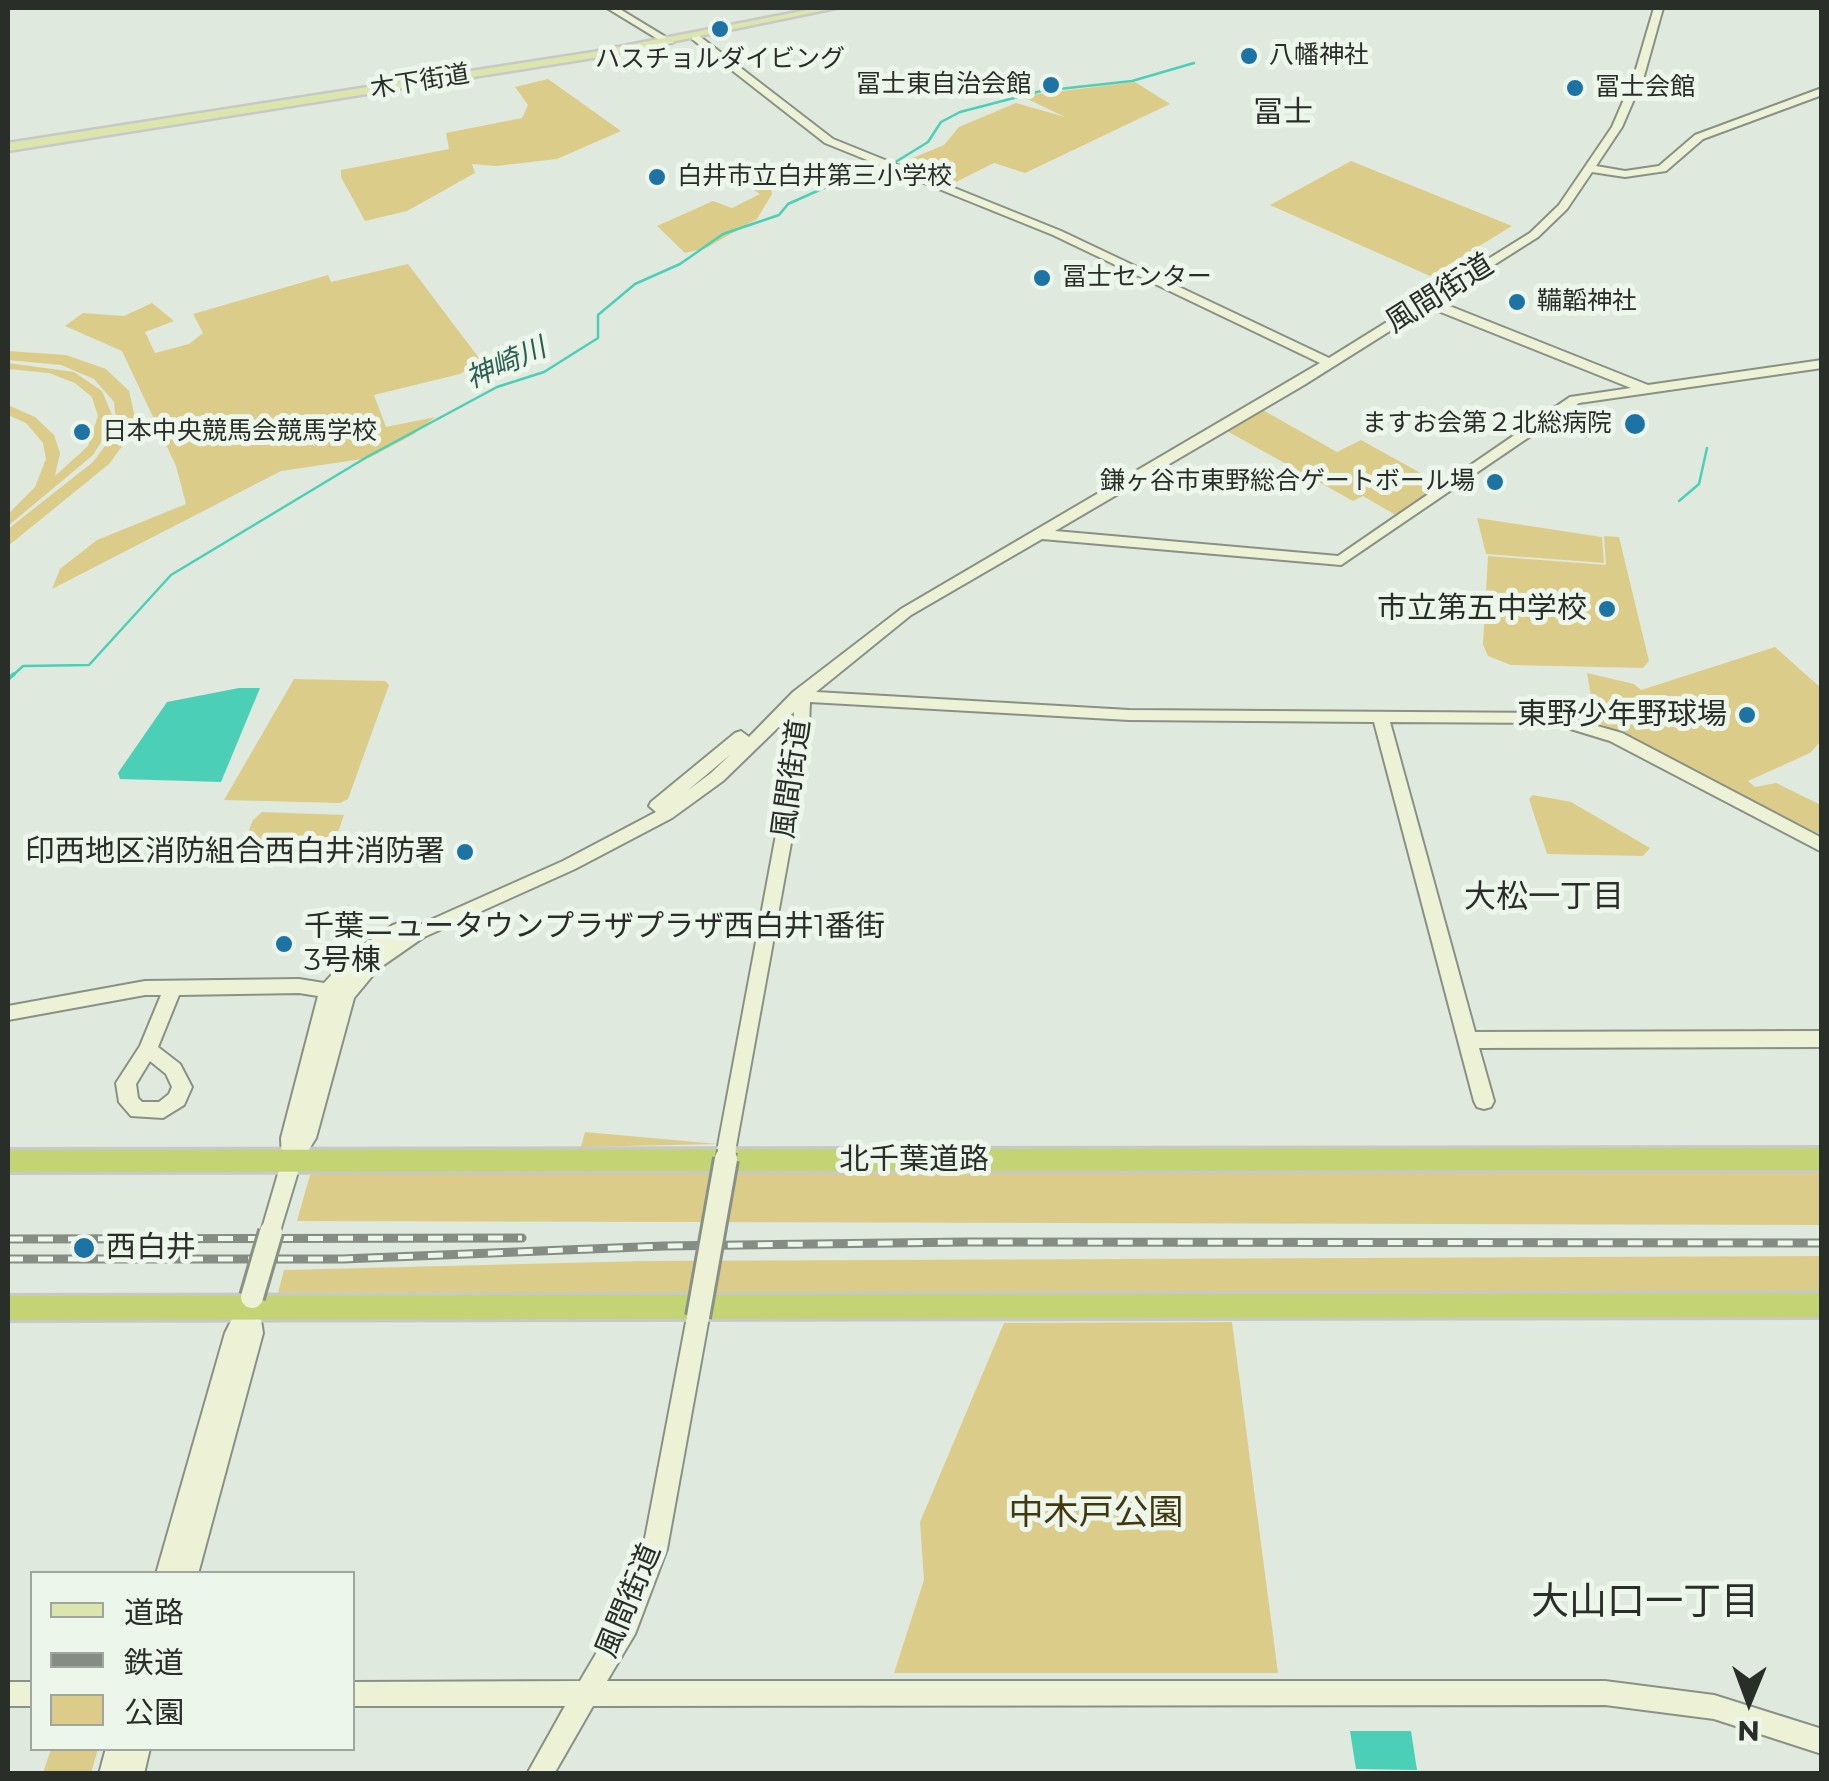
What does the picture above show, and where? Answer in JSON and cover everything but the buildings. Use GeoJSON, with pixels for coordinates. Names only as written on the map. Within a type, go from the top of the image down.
{"type":"FeatureCollection","features":[{"type":"Feature","properties":{"kind":"highway","name":"北千葉道路"},"geometry":{"type":"LineString","coordinates":[[8,1161],[291,1166],[1822,1158]]}},
{"type":"Feature","properties":{"kind":"highway"},"geometry":{"type":"LineString","coordinates":[[8,1308],[250,1302],[1822,1306]]}},
{"type":"Feature","properties":{"kind":"main road","name":"木下街道"},"geometry":{"type":"LineString","coordinates":[[8,146],[668,42],[831,8]]}},
{"type":"Feature","properties":{"kind":"street"},"geometry":{"type":"LineString","coordinates":[[612,8],[668,42]]}},
{"type":"Feature","properties":{"kind":"street","name":"風間街道"},"geometry":{"type":"LineString","coordinates":[[540,1774],[626,1625],[655,1550],[800,749],[803,694],[906,612],[1329,363],[1534,235],[1564,206],[1630,101],[1658,8]]}},
{"type":"Feature","properties":{"kind":"street"},"geometry":{"type":"LineString","coordinates":[[695,37],[836,144],[1057,232],[1329,363]]}},
{"type":"Feature","properties":{"kind":"street"},"geometry":{"type":"LineString","coordinates":[[1591,168],[1625,174],[1662,169],[1698,137],[1822,90]]}},
{"type":"Feature","properties":{"kind":"street"},"geometry":{"type":"LineString","coordinates":[[1425,302],[1643,388]]}},
{"type":"Feature","properties":{"kind":"street"},"geometry":{"type":"LineString","coordinates":[[1039,534],[1341,561],[1575,400],[1822,364]]}},
{"type":"Feature","properties":{"kind":"street"},"geometry":{"type":"LineString","coordinates":[[169,1571],[236,1333],[250,1302],[291,1166],[306,1138],[337,992],[405,939],[570,865],[666,814],[717,777],[803,694],[1129,715],[1522,716],[1590,727],[1822,846]]}},
{"type":"Feature","properties":{"kind":"street"},"geometry":{"type":"LineString","coordinates":[[1380,716],[1484,1101]]}},
{"type":"Feature","properties":{"kind":"street"},"geometry":{"type":"LineString","coordinates":[[8,1013],[108,993],[173,987],[337,992]]}},
{"type":"Feature","properties":{"kind":"street"},"geometry":{"type":"LineString","coordinates":[[148,1049],[173,987]]}},
{"type":"Feature","properties":{"kind":"street"},"geometry":{"type":"LineString","coordinates":[[1468,1040],[1822,1039]]}},
{"type":"Feature","properties":{"kind":"street"},"geometry":{"type":"LineString","coordinates":[[187,1571],[252,1333],[250,1302]]}},
{"type":"Feature","properties":{"kind":"street"},"geometry":{"type":"LineString","coordinates":[[355,1694],[1605,1693],[1714,1707],[1822,1742]]}},
{"type":"Feature","properties":{"kind":"green space"},"geometry":{"type":"Polygon","coordinates":[[[548,79],[621,131],[557,159],[496,166],[472,164],[475,173],[407,211],[365,221],[341,170],[449,149],[446,133],[522,118],[528,105],[515,87],[548,79]]]}},
{"type":"Feature","properties":{"kind":"green space"},"geometry":{"type":"Polygon","coordinates":[[[1135,82],[1170,104],[1025,173],[994,163],[948,186],[896,165],[944,145],[959,127],[1016,103],[1065,117],[1021,96],[1135,82]]]}},
{"type":"Feature","properties":{"kind":"green space"},"geometry":{"type":"Polygon","coordinates":[[[1351,161],[1512,226],[1430,276],[1270,205],[1351,161]]]}},
{"type":"Feature","properties":{"kind":"green space"},"geometry":{"type":"Polygon","coordinates":[[[751,177],[770,182],[772,194],[757,219],[706,248],[685,253],[657,226],[713,201],[732,208],[760,194],[743,183],[751,177]]]}},
{"type":"Feature","properties":{"kind":"green space"},"geometry":{"type":"Polygon","coordinates":[[[408,264],[482,362],[460,374],[374,395],[386,427],[435,417],[414,434],[369,458],[281,471],[52,589],[60,569],[97,540],[186,504],[176,466],[122,351],[65,326],[83,313],[124,316],[152,303],[174,321],[145,332],[155,353],[189,344],[203,333],[193,314],[328,275],[331,282],[408,264]]]}},
{"type":"Feature","properties":{"kind":"green space"},"geometry":{"type":"Polygon","coordinates":[[[8,351],[66,355],[106,369],[129,391],[135,417],[129,437],[109,464],[8,546],[8,529],[93,462],[108,442],[116,421],[114,402],[94,379],[61,365],[8,360],[8,351]]]}},
{"type":"Feature","properties":{"kind":"green space"},"geometry":{"type":"Polygon","coordinates":[[[8,363],[74,372],[102,391],[112,415],[108,431],[93,455],[8,526],[8,514],[35,487],[46,459],[43,443],[26,423],[8,415],[8,405],[35,417],[54,435],[60,453],[55,476],[88,446],[98,416],[92,397],[75,383],[49,373],[8,369],[8,363]]]}},
{"type":"Feature","properties":{"kind":"green space"},"geometry":{"type":"Polygon","coordinates":[[[1261,409],[1337,452],[1361,440],[1444,486],[1399,517],[1363,496],[1353,501],[1225,430],[1261,409]]]}},
{"type":"Feature","properties":{"kind":"green space"},"geometry":{"type":"Polygon","coordinates":[[[1477,518],[1602,537],[1604,563],[1486,554],[1477,518]]]}},
{"type":"Feature","properties":{"kind":"green space"},"geometry":{"type":"Polygon","coordinates":[[[1604,536],[1619,537],[1649,661],[1643,668],[1511,665],[1488,656],[1483,645],[1488,556],[1606,565],[1604,536]]]}},
{"type":"Feature","properties":{"kind":"green space","name":"東野少年野球場"},"geometry":{"type":"Polygon","coordinates":[[[1775,647],[1821,688],[1821,741],[1810,753],[1748,781],[1755,787],[1776,783],[1821,805],[1821,835],[1595,721],[1587,673],[1634,684],[1641,690],[1775,647]]]}},
{"type":"Feature","properties":{"kind":"green space"},"geometry":{"type":"Polygon","coordinates":[[[294,679],[385,681],[389,685],[348,799],[340,803],[224,800],[294,679]]]}},
{"type":"Feature","properties":{"kind":"green space"},"geometry":{"type":"Polygon","coordinates":[[[1533,795],[1571,802],[1650,848],[1643,856],[1547,854],[1529,799],[1533,795]]]}},
{"type":"Feature","properties":{"kind":"green space"},"geometry":{"type":"Polygon","coordinates":[[[262,812],[344,815],[328,861],[238,858],[253,820],[262,812]]]}},
{"type":"Feature","properties":{"kind":"green space"},"geometry":{"type":"Polygon","coordinates":[[[585,1132],[718,1144],[581,1147],[585,1132]]]}},
{"type":"Feature","properties":{"kind":"green space"},"geometry":{"type":"Polygon","coordinates":[[[1822,1168],[1821,1225],[297,1221],[310,1175],[316,1172],[1822,1168]]]}},
{"type":"Feature","properties":{"kind":"green space"},"geometry":{"type":"Polygon","coordinates":[[[1822,1256],[1821,1295],[285,1299],[278,1293],[284,1270],[644,1261],[1822,1256]]]}},
{"type":"Feature","properties":{"kind":"green space","name":"中木戸公園"},"geometry":{"type":"Polygon","coordinates":[[[1232,1322],[1278,1673],[894,1673],[924,1580],[920,1522],[1004,1323],[1232,1322]]]}},
{"type":"Feature","properties":{"kind":"green space"},"geometry":{"type":"Polygon","coordinates":[[[50,1751],[97,1751],[91,1773],[43,1773],[50,1751]]]}},
{"type":"Feature","properties":{"kind":"shaded area"},"geometry":{"type":"Polygon","coordinates":[[[239,688],[260,688],[221,782],[120,779],[118,773],[167,702],[239,688]]]}},
{"type":"Feature","properties":{"kind":"shaded area"},"geometry":{"type":"Polygon","coordinates":[[[1350,1731],[1411,1731],[1417,1770],[1356,1769],[1350,1731]]]}},
{"type":"Feature","properties":{"kind":"waterway","name":"神崎川"},"geometry":{"type":"LineString","coordinates":[[11,677],[23,666],[89,665],[171,575],[367,457],[497,387],[544,372],[598,338],[598,315],[635,284],[680,264],[723,234],[779,215],[788,204],[824,188],[863,182],[928,142],[941,122],[960,112],[1041,91],[1132,81],[1194,63]]}},
{"type":"Feature","properties":{"kind":"waterway"},"geometry":{"type":"LineString","coordinates":[[1679,501],[1699,484],[1707,448]]}},
{"type":"Feature","properties":{"kind":"waterway","name":"神崎川"},"geometry":{"type":"LineString","coordinates":[[8,679],[14,674]]}},
{"type":"Feature","properties":{"kind":"railway"},"geometry":{"type":"LineString","coordinates":[[8,1239],[522,1238]]}},
{"type":"Feature","properties":{"kind":"railway"},"geometry":{"type":"LineString","coordinates":[[8,1259],[343,1259],[664,1246],[966,1242],[1822,1243]]}},
{"type":"Feature","properties":{"kind":"place","name":"ハスチョルダイビング"},"geometry":{"type":"Point","coordinates":[720,29]}},
{"type":"Feature","properties":{"kind":"place","name":"八幡神社"},"geometry":{"type":"Point","coordinates":[1249,56]}},
{"type":"Feature","properties":{"kind":"place","name":"冨士東自治会館"},"geometry":{"type":"Point","coordinates":[1051,85]}},
{"type":"Feature","properties":{"kind":"place","name":"冨士会館"},"geometry":{"type":"Point","coordinates":[1575,88]}},
{"type":"Feature","properties":{"kind":"place","name":"白井市立白井第三小学校"},"geometry":{"type":"Point","coordinates":[657,177]}},
{"type":"Feature","properties":{"kind":"place","name":"冨士センター"},"geometry":{"type":"Point","coordinates":[1042,278]}},
{"type":"Feature","properties":{"kind":"place","name":"鞴韜神社"},"geometry":{"type":"Point","coordinates":[1517,302]}},
{"type":"Feature","properties":{"kind":"place","name":"ますお会第２北総病院"},"geometry":{"type":"Point","coordinates":[1635,424]}},
{"type":"Feature","properties":{"kind":"place","name":"日本中央競馬会競馬学校"},"geometry":{"type":"Point","coordinates":[82,432]}},
{"type":"Feature","properties":{"kind":"place","name":"鎌ヶ谷市東野総合ゲートボール場"},"geometry":{"type":"Point","coordinates":[1495,482]}},
{"type":"Feature","properties":{"kind":"place","name":"市立第五中学校"},"geometry":{"type":"Point","coordinates":[1607,609]}},
{"type":"Feature","properties":{"kind":"place","name":"東野少年野球場"},"geometry":{"type":"Point","coordinates":[1747,715]}},
{"type":"Feature","properties":{"kind":"place","name":"印西地区消防組合西白井消防署"},"geometry":{"type":"Point","coordinates":[465,852]}},
{"type":"Feature","properties":{"kind":"place","name":"千葉ニュータウンプラザプラザ西白井1番街 3号棟"},"geometry":{"type":"Point","coordinates":[284,944]}},
{"type":"Feature","properties":{"kind":"place","name":"西白井"},"geometry":{"type":"Point","coordinates":[84,1248]}},
{"type":"Feature","properties":{"kind":"district","name":"冨士"},"geometry":{"type":"Point","coordinates":[1283,113]}},
{"type":"Feature","properties":{"kind":"district","name":"大松一丁目"},"geometry":{"type":"Point","coordinates":[1544,898]}},
{"type":"Feature","properties":{"kind":"district","name":"大山口一丁目"},"geometry":{"type":"Point","coordinates":[1645,1603]}}]}
